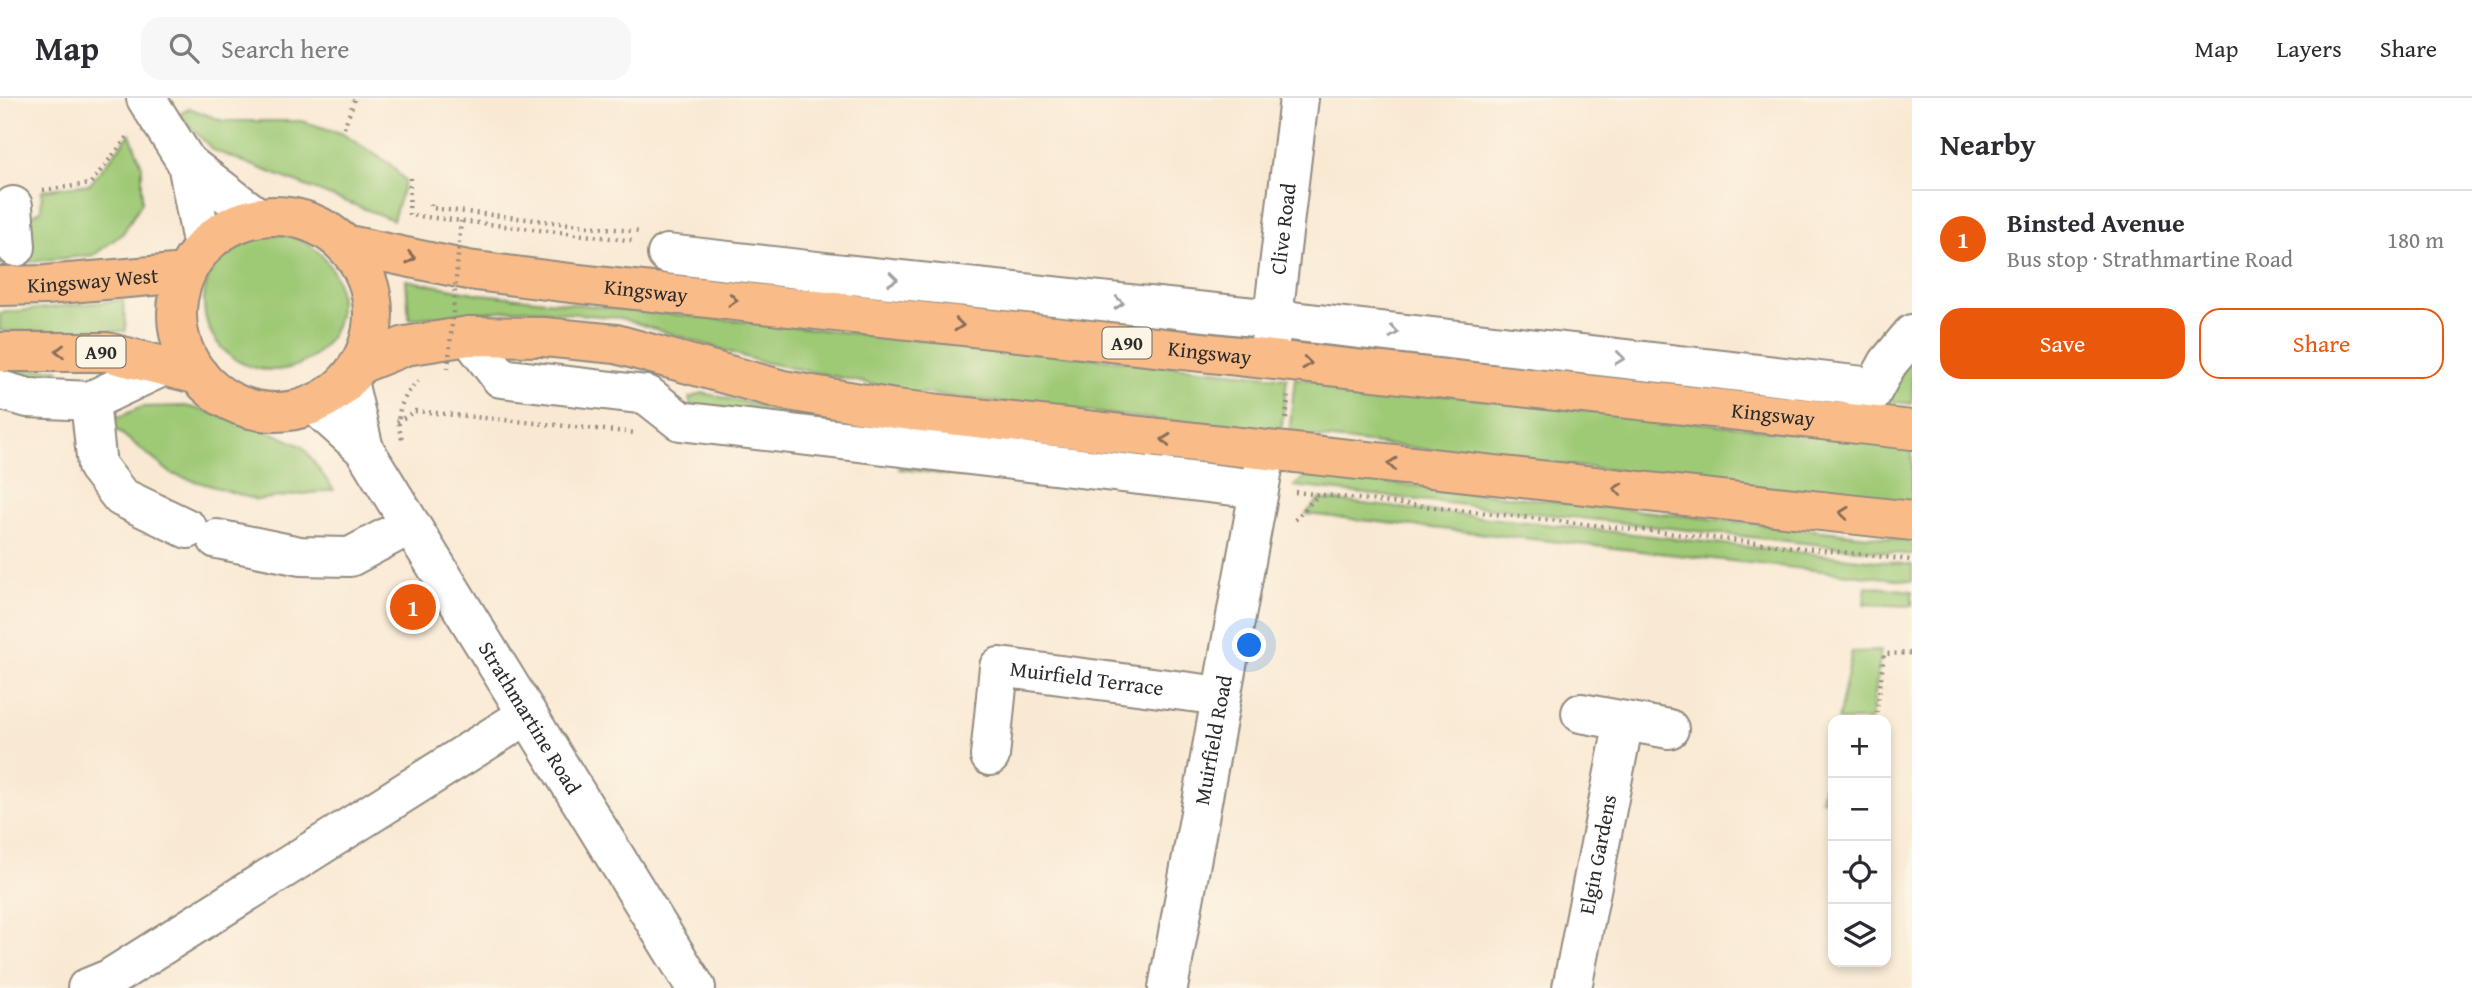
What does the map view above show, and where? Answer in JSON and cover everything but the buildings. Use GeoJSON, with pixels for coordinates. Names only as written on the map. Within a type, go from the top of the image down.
{"type":"FeatureCollection","features":[{"type":"Feature","properties":{"kind":"highway","name":"A90"},"geometry":{"type":"LineString","coordinates":[[195,260],[228,229],[257,218],[280,216],[304,220],[325,229],[344,244]]}},
{"type":"Feature","properties":{"kind":"highway"},"geometry":{"type":"LineString","coordinates":[[344,244],[363,270],[373,301],[372,334],[354,372]]}},
{"type":"Feature","properties":{"kind":"highway","name":"Kingsway"},"geometry":{"type":"LineString","coordinates":[[344,244],[468,270],[1912,430]]}},
{"type":"Feature","properties":{"kind":"highway","name":"Kingsway West"},"geometry":{"type":"LineString","coordinates":[[0,286],[46,285],[195,260]]}},
{"type":"Feature","properties":{"kind":"highway"},"geometry":{"type":"LineString","coordinates":[[181,371],[185,352],[178,326],[178,299],[195,260]]}},
{"type":"Feature","properties":{"kind":"highway","name":"A90"},"geometry":{"type":"LineString","coordinates":[[0,352],[107,352],[181,371],[240,405],[264,412],[289,411],[314,404],[354,372],[405,346],[469,336],[544,337],[616,344],[783,390],[895,409],[1912,521]]}},
{"type":"Feature","properties":{"kind":"street","name":"Clive Road"},"geometry":{"type":"LineString","coordinates":[[1280,360],[1273,318],[1299,98]]}},
{"type":"Feature","properties":{"kind":"street"},"geometry":{"type":"LineString","coordinates":[[152,108],[187,163],[257,218]]}},
{"type":"Feature","properties":{"kind":"street"},"geometry":{"type":"LineString","coordinates":[[187,163],[195,260]]}},
{"type":"Feature","properties":{"kind":"street","name":"Kingsway West"},"geometry":{"type":"LineString","coordinates":[[16,247],[22,202]]}},
{"type":"Feature","properties":{"kind":"street"},"geometry":{"type":"LineString","coordinates":[[653,243],[843,274],[1273,318],[1872,387]]}},
{"type":"Feature","properties":{"kind":"street"},"geometry":{"type":"LineString","coordinates":[[820,310],[843,274]]}},
{"type":"Feature","properties":{"kind":"street"},"geometry":{"type":"LineString","coordinates":[[1857,424],[1872,387],[1912,334]]}},
{"type":"Feature","properties":{"kind":"street"},"geometry":{"type":"LineString","coordinates":[[469,336],[501,378],[647,395],[680,421],[1259,489]]}},
{"type":"Feature","properties":{"kind":"street"},"geometry":{"type":"LineString","coordinates":[[0,390],[29,398],[90,401],[181,371]]}},
{"type":"Feature","properties":{"kind":"street","name":"Strathmartine Road"},"geometry":{"type":"LineString","coordinates":[[354,372],[364,449]]}},
{"type":"Feature","properties":{"kind":"street"},"geometry":{"type":"LineString","coordinates":[[90,401],[97,466],[121,497],[202,534],[300,556],[350,557],[411,525]]}},
{"type":"Feature","properties":{"kind":"street","name":"Strathmartine Road"},"geometry":{"type":"LineString","coordinates":[[314,404],[364,449],[696,988]]}},
{"type":"Feature","properties":{"kind":"street","name":"Muirfield Road"},"geometry":{"type":"LineString","coordinates":[[1168,988],[1259,489],[1274,452]]}},
{"type":"Feature","properties":{"kind":"street","name":"Muirfield Terrace"},"geometry":{"type":"LineString","coordinates":[[990,756],[999,667],[1221,696]]}},
{"type":"Feature","properties":{"kind":"street"},"geometry":{"type":"LineString","coordinates":[[1581,713],[1670,729]]}},
{"type":"Feature","properties":{"kind":"street"},"geometry":{"type":"LineString","coordinates":[[88,988],[109,979],[527,715]]}},
{"type":"Feature","properties":{"kind":"street","name":"Elgin Gardens"},"geometry":{"type":"LineString","coordinates":[[1572,988],[1624,721]]}},
{"type":"Feature","properties":{"kind":"path"},"geometry":{"type":"LineString","coordinates":[[344,128],[355,98]]}},
{"type":"Feature","properties":{"kind":"path"},"geometry":{"type":"LineString","coordinates":[[22,202],[90,184],[152,108]]}},
{"type":"Feature","properties":{"kind":"path"},"geometry":{"type":"LineString","coordinates":[[410,178],[409,215],[653,243]]}},
{"type":"Feature","properties":{"kind":"path"},"geometry":{"type":"LineString","coordinates":[[431,204],[431,208],[653,243]]}},
{"type":"Feature","properties":{"kind":"path"},"geometry":{"type":"LineString","coordinates":[[437,373],[447,369],[461,221]]}},
{"type":"Feature","properties":{"kind":"path"},"geometry":{"type":"LineString","coordinates":[[1274,452],[1280,360]]}},
{"type":"Feature","properties":{"kind":"path"},"geometry":{"type":"LineString","coordinates":[[397,422],[400,405],[417,382],[427,377]]}},
{"type":"Feature","properties":{"kind":"path"},"geometry":{"type":"LineString","coordinates":[[1259,489],[1912,560]]}},
{"type":"Feature","properties":{"kind":"path"},"geometry":{"type":"LineString","coordinates":[[1295,520],[1318,495]]}},
{"type":"Feature","properties":{"kind":"path"},"geometry":{"type":"LineString","coordinates":[[1877,715],[1884,654],[1912,653]]}},
{"type":"Feature","properties":{"kind":"green space"},"geometry":{"type":"Polygon","coordinates":[[[189,108],[223,121],[301,121],[341,133],[390,164],[405,181],[393,220],[213,150],[179,115],[189,108]]]}},
{"type":"Feature","properties":{"kind":"green space"},"geometry":{"type":"Polygon","coordinates":[[[130,134],[142,166],[142,202],[123,233],[94,255],[0,265],[0,236],[41,210],[42,190],[90,184],[130,134]]]}},
{"type":"Feature","properties":{"kind":"green space"},"geometry":{"type":"Polygon","coordinates":[[[272,234],[298,239],[320,254],[335,276],[340,302],[335,328],[320,350],[298,365],[272,370],[246,365],[224,350],[209,328],[204,302],[209,276],[224,254],[246,239],[272,234]]]}},
{"type":"Feature","properties":{"kind":"green space"},"geometry":{"type":"Polygon","coordinates":[[[406,280],[480,294],[1287,378],[1281,434],[910,392],[758,361],[620,318],[522,309],[409,319],[406,280]]]}},
{"type":"Feature","properties":{"kind":"green space"},"geometry":{"type":"Polygon","coordinates":[[[123,300],[126,331],[0,331],[0,313],[123,300]]]}},
{"type":"Feature","properties":{"kind":"green space"},"geometry":{"type":"Polygon","coordinates":[[[1912,349],[1912,404],[1885,401],[1912,349]]]}},
{"type":"Feature","properties":{"kind":"green space"},"geometry":{"type":"Polygon","coordinates":[[[0,369],[59,369],[58,380],[33,375],[31,387],[0,379],[0,369]]]}},
{"type":"Feature","properties":{"kind":"green space"},"geometry":{"type":"Polygon","coordinates":[[[1295,378],[1912,446],[1912,504],[1289,434],[1295,378]]]}},
{"type":"Feature","properties":{"kind":"green space"},"geometry":{"type":"Polygon","coordinates":[[[702,393],[828,420],[691,407],[689,398],[702,393]]]}},
{"type":"Feature","properties":{"kind":"green space"},"geometry":{"type":"Polygon","coordinates":[[[185,406],[244,420],[302,446],[334,490],[257,500],[172,474],[107,422],[142,407],[185,406]]]}},
{"type":"Feature","properties":{"kind":"green space"},"geometry":{"type":"Polygon","coordinates":[[[911,455],[982,464],[986,479],[899,469],[911,455]]]}},
{"type":"Feature","properties":{"kind":"green space"},"geometry":{"type":"Polygon","coordinates":[[[1308,474],[1912,541],[1912,555],[1294,486],[1308,474]]]}},
{"type":"Feature","properties":{"kind":"green space"},"geometry":{"type":"Polygon","coordinates":[[[1319,499],[1912,565],[1912,581],[1306,514],[1319,499]]]}},
{"type":"Feature","properties":{"kind":"green space"},"geometry":{"type":"Polygon","coordinates":[[[1866,586],[1912,591],[1912,606],[1864,604],[1866,586]]]}},
{"type":"Feature","properties":{"kind":"green space"},"geometry":{"type":"Polygon","coordinates":[[[1881,651],[1872,715],[1839,715],[1852,652],[1881,651]]]}},
{"type":"Feature","properties":{"kind":"green space"},"geometry":{"type":"Polygon","coordinates":[[[1828,766],[1828,800],[1821,799],[1828,766]]]}},
{"type":"Feature","properties":{"kind":"place","name":"Binsted Avenue"},"geometry":{"type":"Point","coordinates":[413,607]}}]}
